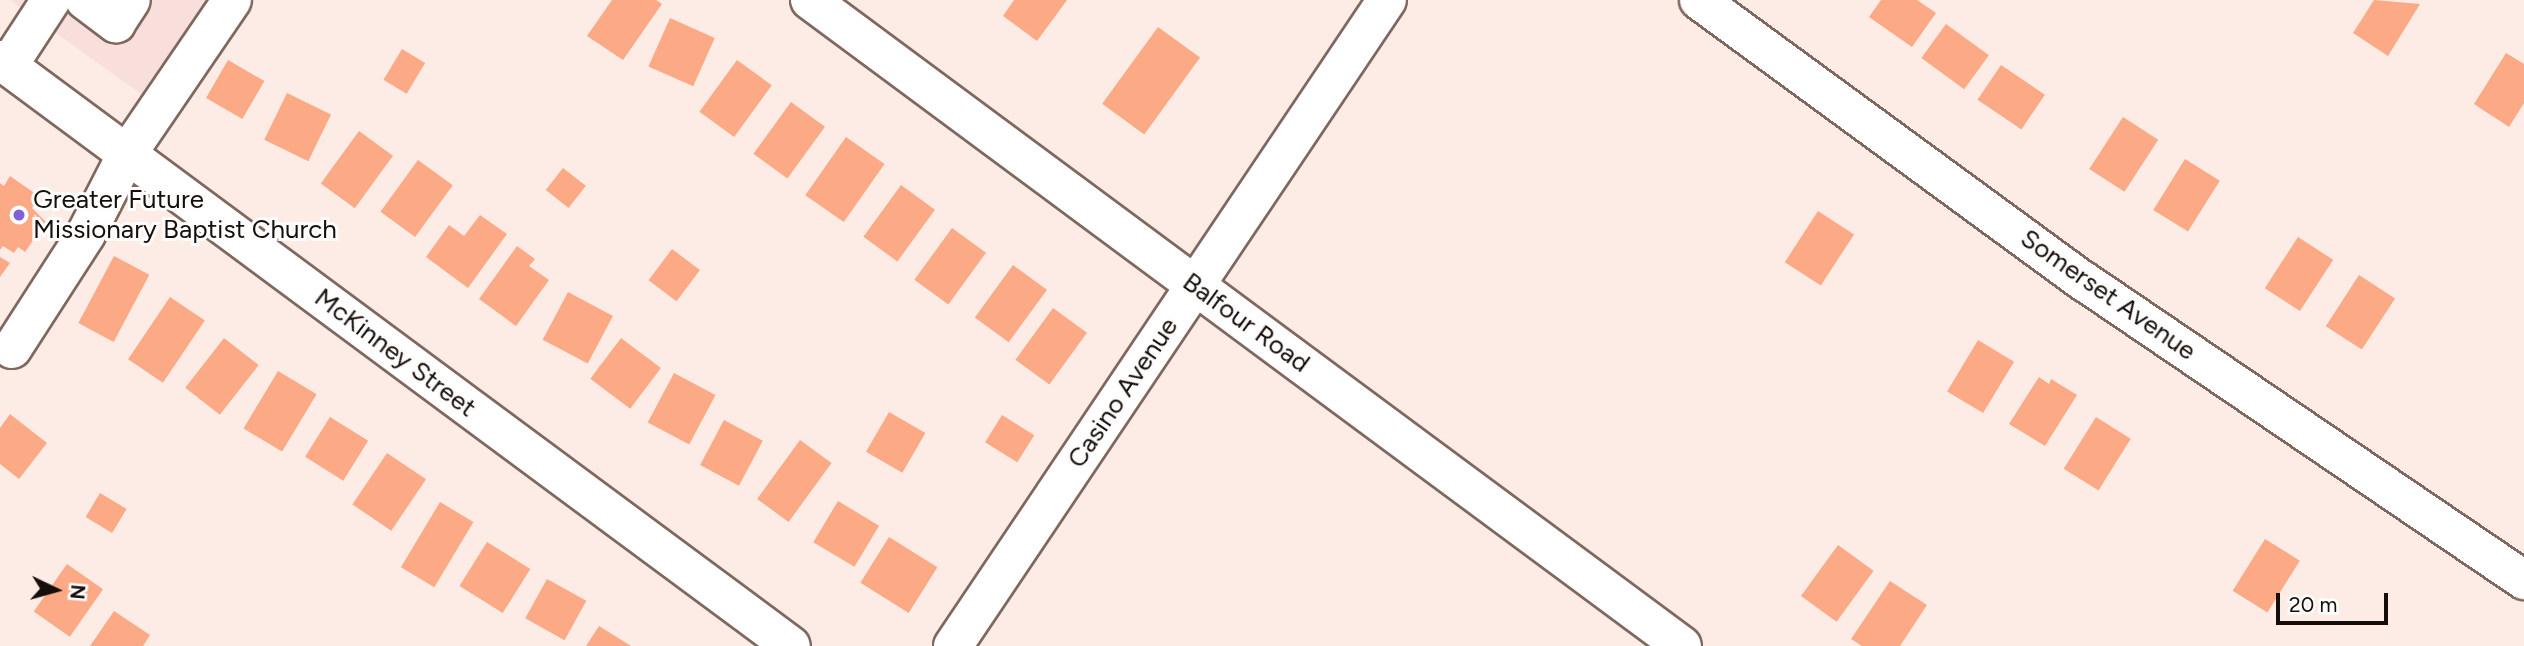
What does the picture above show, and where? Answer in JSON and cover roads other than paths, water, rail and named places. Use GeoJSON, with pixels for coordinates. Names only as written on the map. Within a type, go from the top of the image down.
{"type":"FeatureCollection","features":[{"type":"Feature","properties":{"kind":"street"},"geometry":{"type":"LineString","coordinates":[[4,63],[51,0]]}},
{"type":"Feature","properties":{"kind":"street"},"geometry":{"type":"LineString","coordinates":[[85,0],[116,23],[131,0]]}},
{"type":"Feature","properties":{"kind":"street"},"geometry":{"type":"LineString","coordinates":[[12,349],[86,234],[127,154],[232,0]]}},
{"type":"Feature","properties":{"kind":"street","name":"Balfour Road"},"geometry":{"type":"LineString","coordinates":[[810,0],[1682,646]]}},
{"type":"Feature","properties":{"kind":"street","name":"Casino Avenue"},"geometry":{"type":"LineString","coordinates":[[953,646],[1387,0]]}},
{"type":"Feature","properties":{"kind":"street","name":"Somerset Avenue"},"geometry":{"type":"LineString","coordinates":[[1699,0],[2085,282],[2524,580]]}},
{"type":"Feature","properties":{"kind":"street","name":"McKinney Street"},"geometry":{"type":"LineString","coordinates":[[4,63],[790,646]]}},
{"type":"Feature","properties":{"kind":"place","name":"Greater Future Missionary Baptist Church"},"geometry":{"type":"Point","coordinates":[19,215]}}]}
